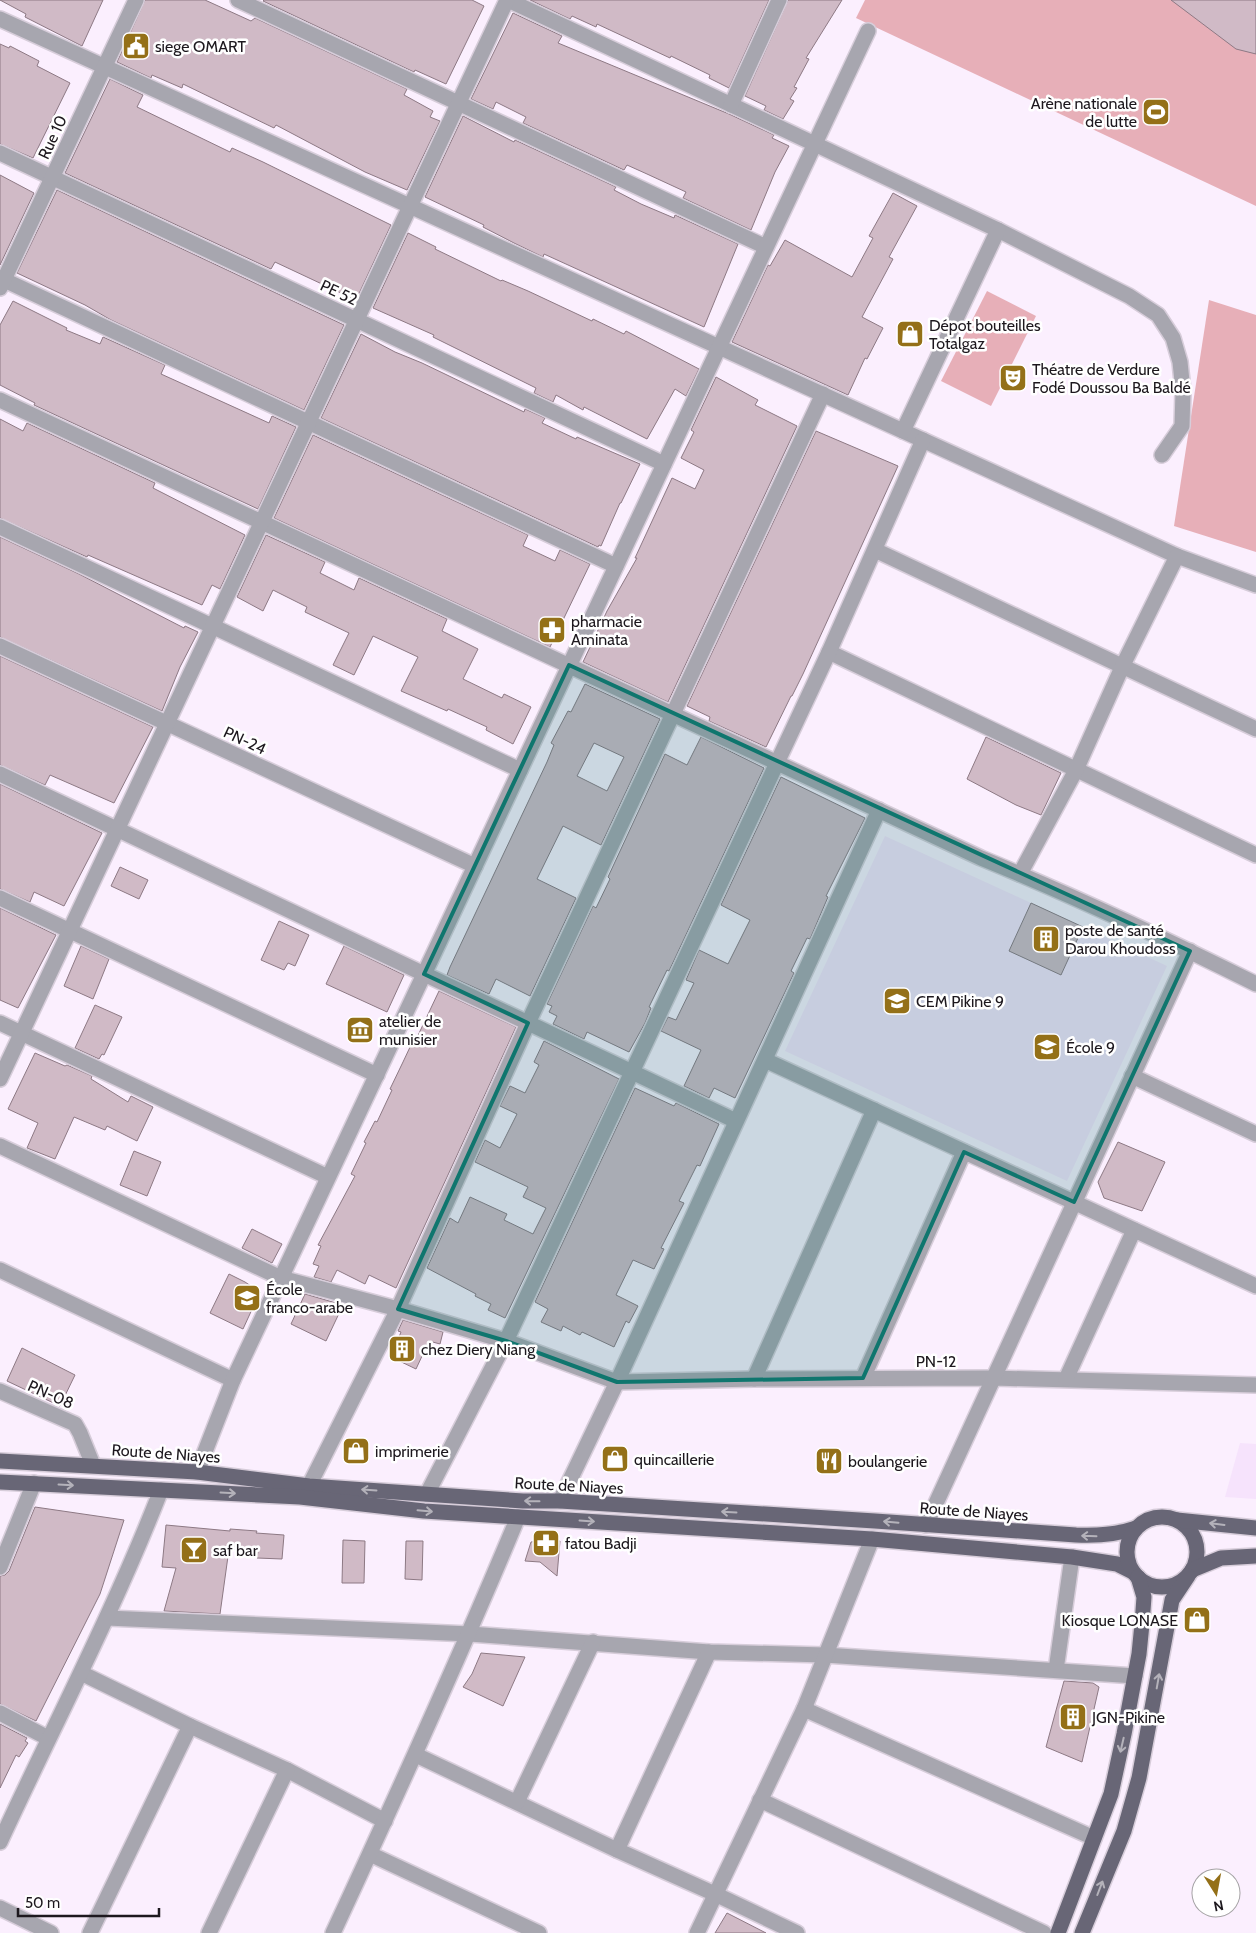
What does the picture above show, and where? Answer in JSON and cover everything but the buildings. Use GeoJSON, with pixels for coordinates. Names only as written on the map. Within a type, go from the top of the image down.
{"type":"FeatureCollection","features":[{"type":"Feature","properties":{"kind":"main road","name":"Route de Niayes"},"geometry":{"type":"LineString","coordinates":[[0,1461],[197,1472],[309,1486],[523,1501],[560,1501],[1096,1536],[1119,1534],[1136,1528]]}},
{"type":"Feature","properties":{"kind":"main road"},"geometry":{"type":"LineString","coordinates":[[0,1482],[300,1497],[424,1511],[872,1539],[1072,1557],[1117,1564],[1136,1574],[1147,1583],[1158,1586],[1168,1586],[1179,1582],[1190,1573],[1221,1558],[1256,1556]]}},
{"type":"Feature","properties":{"kind":"main road"},"geometry":{"type":"LineString","coordinates":[[1058,1933],[1110,1794],[1135,1676],[1144,1597],[1127,1554],[1127,1544],[1136,1528],[1145,1521],[1156,1517],[1256,1528]]}},
{"type":"Feature","properties":{"kind":"main road"},"geometry":{"type":"LineString","coordinates":[[1082,1933],[1124,1831],[1139,1778],[1172,1600],[1190,1573],[1196,1559],[1197,1547],[1194,1536],[1187,1527],[1177,1520]]}},
{"type":"Feature","properties":{"kind":"street","name":"Rue 10"},"geometry":{"type":"LineString","coordinates":[[1,282],[136,0]]}},
{"type":"Feature","properties":{"kind":"street"},"geometry":{"type":"LineString","coordinates":[[238,0],[766,247]]}},
{"type":"Feature","properties":{"kind":"street"},"geometry":{"type":"LineString","coordinates":[[0,1079],[508,0],[998,230],[1111,287],[1158,314],[1173,338],[1180,362],[1184,391],[1182,426],[1162,455]]}},
{"type":"Feature","properties":{"kind":"street"},"geometry":{"type":"LineString","coordinates":[[732,105],[775,1]]}},
{"type":"Feature","properties":{"kind":"street"},"geometry":{"type":"LineString","coordinates":[[0,18],[1177,556],[1256,585]]}},
{"type":"Feature","properties":{"kind":"street"},"geometry":{"type":"LineString","coordinates":[[197,1472],[233,1380],[868,31]]}},
{"type":"Feature","properties":{"kind":"street","name":"PE 52"},"geometry":{"type":"LineString","coordinates":[[0,153],[664,464]]}},
{"type":"Feature","properties":{"kind":"street"},"geometry":{"type":"LineString","coordinates":[[903,430],[998,230]]}},
{"type":"Feature","properties":{"kind":"street"},"geometry":{"type":"LineString","coordinates":[[1,282],[309,422],[616,566]]}},
{"type":"Feature","properties":{"kind":"street"},"geometry":{"type":"LineString","coordinates":[[309,1486],[398,1309],[528,1023],[823,394]]}},
{"type":"Feature","properties":{"kind":"street"},"geometry":{"type":"LineString","coordinates":[[0,400],[981,858],[1190,951],[1256,984]]}},
{"type":"Feature","properties":{"kind":"street"},"geometry":{"type":"LineString","coordinates":[[427,1494],[506,1341],[829,652],[923,440]]}},
{"type":"Feature","properties":{"kind":"street"},"geometry":{"type":"LineString","coordinates":[[0,527],[520,770]]}},
{"type":"Feature","properties":{"kind":"street"},"geometry":{"type":"LineString","coordinates":[[875,550],[1256,729]]}},
{"type":"Feature","properties":{"kind":"street"},"geometry":{"type":"LineString","coordinates":[[1020,874],[1076,770],[1123,665],[1177,556]]}},
{"type":"Feature","properties":{"kind":"street","name":"PN-24"},"geometry":{"type":"LineString","coordinates":[[0,646],[475,866]]}},
{"type":"Feature","properties":{"kind":"street"},"geometry":{"type":"LineString","coordinates":[[829,652],[1256,855]]}},
{"type":"Feature","properties":{"kind":"street"},"geometry":{"type":"LineString","coordinates":[[0,774],[736,1121]]}},
{"type":"Feature","properties":{"kind":"street"},"geometry":{"type":"LineString","coordinates":[[560,1501],[617,1382],[879,810]]}},
{"type":"Feature","properties":{"kind":"street"},"geometry":{"type":"LineString","coordinates":[[0,898],[377,1075]]}},
{"type":"Feature","properties":{"kind":"street"},"geometry":{"type":"LineString","coordinates":[[926,1525],[1190,951]]}},
{"type":"Feature","properties":{"kind":"street"},"geometry":{"type":"LineString","coordinates":[[0,1023],[328,1178]]}},
{"type":"Feature","properties":{"kind":"street"},"geometry":{"type":"LineString","coordinates":[[765,1060],[1256,1286]]}},
{"type":"Feature","properties":{"kind":"street"},"geometry":{"type":"LineString","coordinates":[[1132,1076],[1256,1134]]}},
{"type":"Feature","properties":{"kind":"street"},"geometry":{"type":"LineString","coordinates":[[754,1379],[874,1110]]}},
{"type":"Feature","properties":{"kind":"street"},"geometry":{"type":"LineString","coordinates":[[0,1146],[281,1278],[398,1309],[506,1341],[617,1382]]}},
{"type":"Feature","properties":{"kind":"street"},"geometry":{"type":"LineString","coordinates":[[863,1378],[964,1152]]}},
{"type":"Feature","properties":{"kind":"street"},"geometry":{"type":"LineString","coordinates":[[1066,1379],[1134,1230]]}},
{"type":"Feature","properties":{"kind":"street"},"geometry":{"type":"LineString","coordinates":[[0,1270],[233,1380]]}},
{"type":"Feature","properties":{"kind":"street","name":"PN-12"},"geometry":{"type":"LineString","coordinates":[[617,1382],[754,1379],[994,1378],[1256,1385]]}},
{"type":"Feature","properties":{"kind":"street","name":"PN-08"},"geometry":{"type":"LineString","coordinates":[[0,1391],[74,1424],[80,1433],[93,1465]]}},
{"type":"Feature","properties":{"kind":"street"},"geometry":{"type":"LineString","coordinates":[[0,1567],[34,1483]]}},
{"type":"Feature","properties":{"kind":"street"},"geometry":{"type":"LineString","coordinates":[[0,1842],[48,1738],[107,1618],[141,1540],[160,1490]]}},
{"type":"Feature","properties":{"kind":"street"},"geometry":{"type":"LineString","coordinates":[[333,1933],[470,1634],[518,1517]]}},
{"type":"Feature","properties":{"kind":"street"},"geometry":{"type":"LineString","coordinates":[[697,1933],[804,1708],[872,1539]]}},
{"type":"Feature","properties":{"kind":"street"},"geometry":{"type":"LineString","coordinates":[[1056,1670],[1072,1557]]}},
{"type":"Feature","properties":{"kind":"street"},"geometry":{"type":"LineString","coordinates":[[107,1618],[470,1634],[709,1652],[825,1655],[1135,1676]]}},
{"type":"Feature","properties":{"kind":"street"},"geometry":{"type":"LineString","coordinates":[[517,1802],[594,1642]]}},
{"type":"Feature","properties":{"kind":"street"},"geometry":{"type":"LineString","coordinates":[[617,1850],[709,1652]]}},
{"type":"Feature","properties":{"kind":"street"},"geometry":{"type":"LineString","coordinates":[[81,1673],[190,1726],[287,1770],[385,1821]]}},
{"type":"Feature","properties":{"kind":"street"},"geometry":{"type":"LineString","coordinates":[[804,1708],[1094,1838]]}},
{"type":"Feature","properties":{"kind":"street"},"geometry":{"type":"LineString","coordinates":[[0,1713],[48,1738]]}},
{"type":"Feature","properties":{"kind":"street"},"geometry":{"type":"LineString","coordinates":[[90,1933],[190,1726]]}},
{"type":"Feature","properties":{"kind":"street"},"geometry":{"type":"LineString","coordinates":[[416,1755],[797,1933]]}},
{"type":"Feature","properties":{"kind":"street"},"geometry":{"type":"LineString","coordinates":[[209,1933],[287,1770]]}},
{"type":"Feature","properties":{"kind":"street"},"geometry":{"type":"LineString","coordinates":[[760,1800],[1044,1933]]}},
{"type":"Feature","properties":{"kind":"street"},"geometry":{"type":"LineString","coordinates":[[370,1854],[539,1933]]}},
{"type":"Feature","properties":{"kind":"street"},"geometry":{"type":"LineString","coordinates":[[0,1908],[50,1933]]}},
{"type":"Feature","properties":{"kind":"highlighted area"},"geometry":{"type":"Polygon","coordinates":[[[569,665],[1190,951],[1074,1202],[964,1152],[863,1378],[617,1382],[506,1341],[398,1309],[528,1023],[424,974],[569,665]]]}},
{"type":"Feature","properties":{"kind":"shaded area","name":"Arène nationale de lutte"},"geometry":{"type":"Polygon","coordinates":[[[865,0],[1256,0],[1256,206],[856,18],[865,0]]]}},
{"type":"Feature","properties":{"kind":"shaded area"},"geometry":{"type":"Polygon","coordinates":[[[987,291],[1036,316],[991,406],[941,381],[987,291]]]}},
{"type":"Feature","properties":{"kind":"shaded area"},"geometry":{"type":"Polygon","coordinates":[[[1209,300],[1256,315],[1256,552],[1174,526],[1209,300]]]}},
{"type":"Feature","properties":{"kind":"shaded area"},"geometry":{"type":"Polygon","coordinates":[[[885,836],[1031,903],[1009,951],[1061,975],[1083,927],[1167,966],[1067,1181],[785,1051],[885,836]]]}},
{"type":"Feature","properties":{"kind":"shaded area"},"geometry":{"type":"Polygon","coordinates":[[[1240,1443],[1256,1444],[1256,1499],[1225,1497],[1240,1443]]]}},
{"type":"Feature","properties":{"kind":"place","name":"siege OMART"},"geometry":{"type":"Point","coordinates":[136,46]}},
{"type":"Feature","properties":{"kind":"place","name":"Arène nationale de lutte"},"geometry":{"type":"Point","coordinates":[1156,112]}},
{"type":"Feature","properties":{"kind":"place","name":"Dépot bouteilles Totalgaz"},"geometry":{"type":"Point","coordinates":[910,334]}},
{"type":"Feature","properties":{"kind":"place","name":"Théatre de Verdure Fodé Doussou Ba Baldé"},"geometry":{"type":"Point","coordinates":[1013,378]}},
{"type":"Feature","properties":{"kind":"place","name":"pharmacie Aminata"},"geometry":{"type":"Point","coordinates":[552,630]}},
{"type":"Feature","properties":{"kind":"place","name":"poste de santé Darou Khoudoss"},"geometry":{"type":"Point","coordinates":[1046,939]}},
{"type":"Feature","properties":{"kind":"place","name":"CEM Pikine 9"},"geometry":{"type":"Point","coordinates":[897,1001]}},
{"type":"Feature","properties":{"kind":"place","name":"atelier de munisier"},"geometry":{"type":"Point","coordinates":[360,1030]}},
{"type":"Feature","properties":{"kind":"place","name":"École 9"},"geometry":{"type":"Point","coordinates":[1047,1047]}},
{"type":"Feature","properties":{"kind":"place","name":"École franco-arabe"},"geometry":{"type":"Point","coordinates":[247,1298]}},
{"type":"Feature","properties":{"kind":"place","name":"chez Diery Niang"},"geometry":{"type":"Point","coordinates":[402,1349]}},
{"type":"Feature","properties":{"kind":"place","name":"imprimerie"},"geometry":{"type":"Point","coordinates":[356,1451]}},
{"type":"Feature","properties":{"kind":"place","name":"quincaillerie"},"geometry":{"type":"Point","coordinates":[615,1459]}},
{"type":"Feature","properties":{"kind":"place","name":"boulangerie"},"geometry":{"type":"Point","coordinates":[829,1461]}},
{"type":"Feature","properties":{"kind":"place","name":"fatou Badji"},"geometry":{"type":"Point","coordinates":[546,1543]}},
{"type":"Feature","properties":{"kind":"place","name":"saf bar"},"geometry":{"type":"Point","coordinates":[194,1550]}},
{"type":"Feature","properties":{"kind":"place","name":"Kiosque LONASE"},"geometry":{"type":"Point","coordinates":[1197,1620]}},
{"type":"Feature","properties":{"kind":"place","name":"JGN-Pikine"},"geometry":{"type":"Point","coordinates":[1073,1717]}}]}
